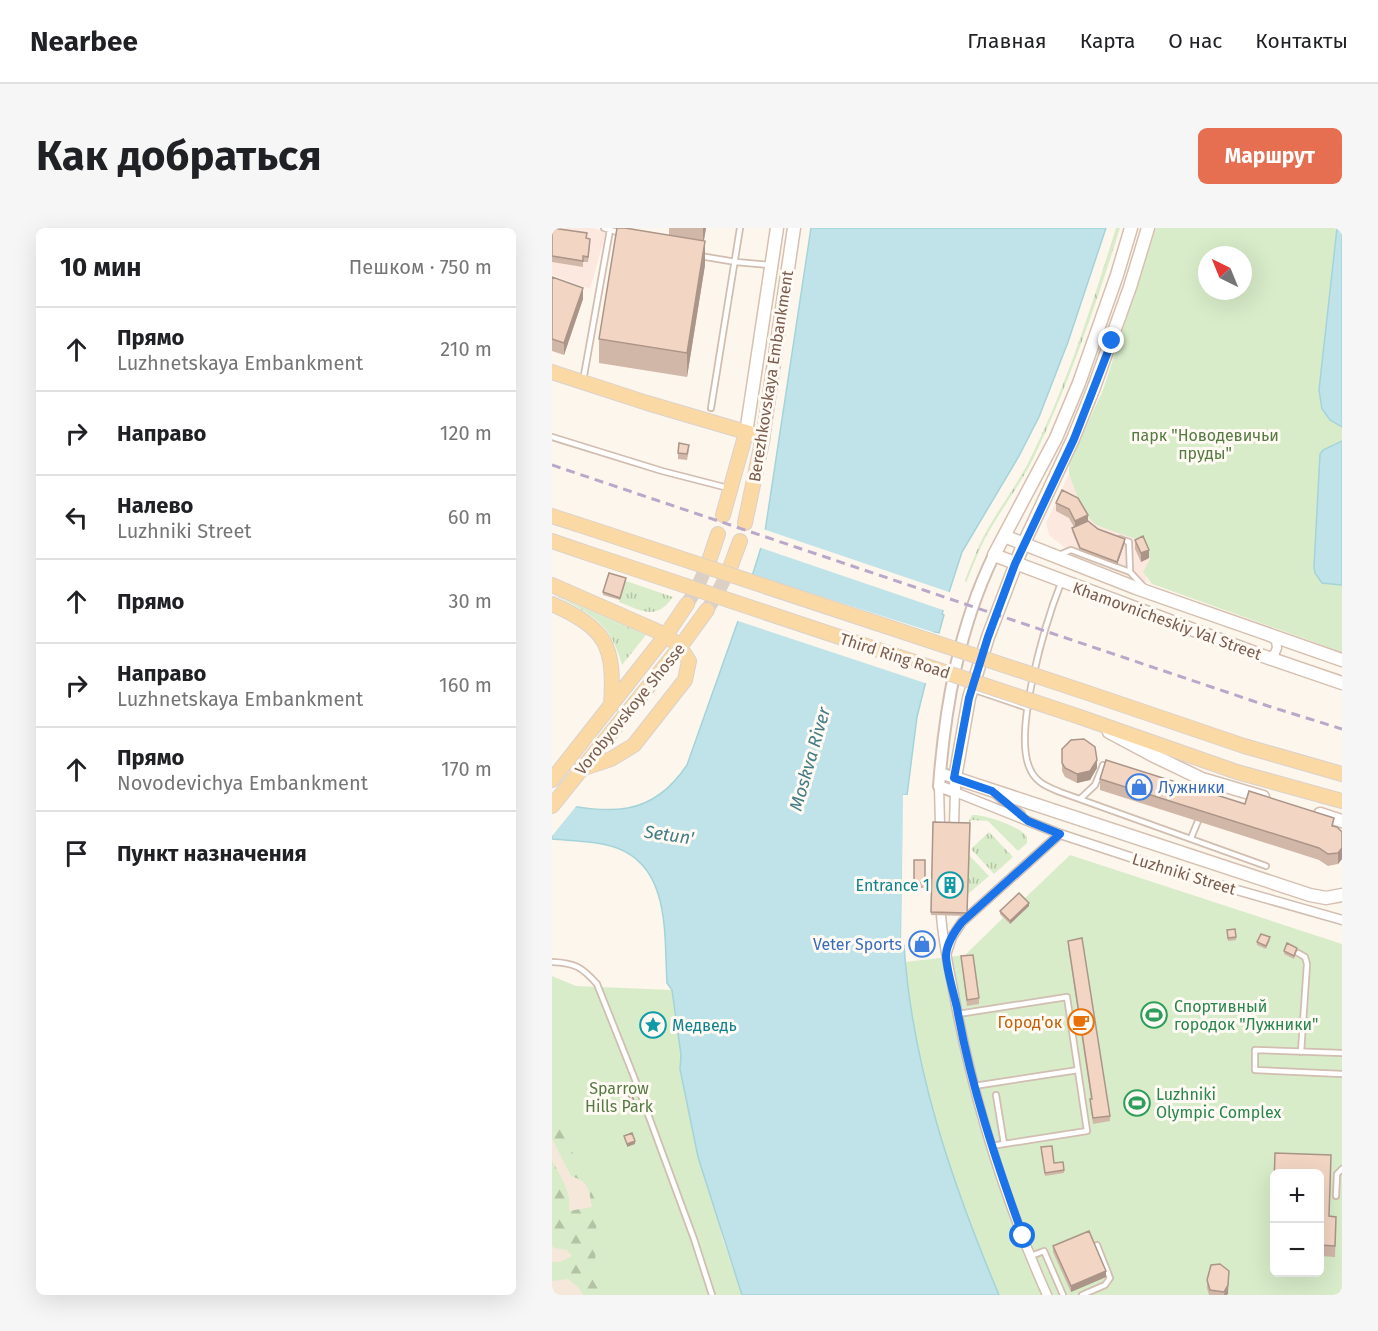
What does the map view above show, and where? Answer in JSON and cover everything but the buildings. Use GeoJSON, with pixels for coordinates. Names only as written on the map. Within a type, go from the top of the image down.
{"type":"FeatureCollection","features":[{"type":"Feature","properties":{"kind":"main road","name":"Berezhkovskaya Embankment"},"geometry":{"type":"LineString","coordinates":[[723,515],[746,433],[777,228]]}},
{"type":"Feature","properties":{"kind":"main road","name":"Berezhkovskaya Embankment"},"geometry":{"type":"LineString","coordinates":[[745,523],[763,437],[794,228]]}},
{"type":"Feature","properties":{"kind":"main road"},"geometry":{"type":"LineString","coordinates":[[994,555],[1056,438],[1079,384],[1118,275],[1131,228]]}},
{"type":"Feature","properties":{"kind":"main road"},"geometry":{"type":"LineString","coordinates":[[1148,228],[1130,287],[1074,439],[1015,564],[972,689],[954,778],[1310,895],[1326,898],[1342,895]]}},
{"type":"Feature","properties":{"kind":"main road"},"geometry":{"type":"LineString","coordinates":[[552,372],[763,437]]}},
{"type":"Feature","properties":{"kind":"main road","name":"Third Ring Road"},"geometry":{"type":"LineString","coordinates":[[552,516],[1244,746],[1342,774]]}},
{"type":"Feature","properties":{"kind":"main road"},"geometry":{"type":"LineString","coordinates":[[711,557],[718,534]]}},
{"type":"Feature","properties":{"kind":"main road","name":"Khamovnicheskiy Val Street"},"geometry":{"type":"LineString","coordinates":[[1004,536],[1153,594],[1342,660]]}},
{"type":"Feature","properties":{"kind":"main road","name":"Third Ring Road"},"geometry":{"type":"LineString","coordinates":[[552,541],[1237,772],[1342,801]]}},
{"type":"Feature","properties":{"kind":"main road"},"geometry":{"type":"LineString","coordinates":[[732,564],[740,541]]}},
{"type":"Feature","properties":{"kind":"main road","name":"Khamovnicheskiy Val Street"},"geometry":{"type":"LineString","coordinates":[[994,555],[1061,582],[1342,683]]}},
{"type":"Feature","properties":{"kind":"main road"},"geometry":{"type":"LineString","coordinates":[[552,585],[666,635],[681,647],[689,661],[685,680],[634,745],[622,753],[581,769]]}},
{"type":"Feature","properties":{"kind":"main road"},"geometry":{"type":"LineString","coordinates":[[552,604],[588,623],[604,639],[613,668],[611,706]]}},
{"type":"Feature","properties":{"kind":"main road","name":"Vorobyovskoye Shosse"},"geometry":{"type":"LineString","coordinates":[[552,780],[666,635],[687,604]]}},
{"type":"Feature","properties":{"kind":"main road","name":"Vorobyovskoye Shosse"},"geometry":{"type":"LineString","coordinates":[[552,806],[681,647],[707,610]]}},
{"type":"Feature","properties":{"kind":"main road"},"geometry":{"type":"LineString","coordinates":[[1088,720],[1152,755],[1202,778],[1270,799]]}},
{"type":"Feature","properties":{"kind":"main road"},"geometry":{"type":"LineString","coordinates":[[1304,810],[1342,821]]}},
{"type":"Feature","properties":{"kind":"street"},"geometry":{"type":"LineString","coordinates":[[940,825],[939,786],[943,730],[964,634],[976,594],[994,555]]}},
{"type":"Feature","properties":{"kind":"street"},"geometry":{"type":"LineString","coordinates":[[1263,656],[1274,655],[1277,648],[1276,641],[1271,637]]}},
{"type":"Feature","properties":{"kind":"street"},"geometry":{"type":"LineString","coordinates":[[940,773],[954,778],[954,825]]}},
{"type":"Feature","properties":{"kind":"street","name":"Luzhniki Street"},"geometry":{"type":"LineString","coordinates":[[939,786],[1060,834],[1188,876],[1342,920]]}},
{"type":"Feature","properties":{"kind":"street","name":"Luzhniki Street"},"geometry":{"type":"LineString","coordinates":[[992,791],[1028,821]]}},
{"type":"Feature","properties":{"kind":"street"},"geometry":{"type":"LineString","coordinates":[[946,955],[956,930],[974,910],[1060,834]]}},
{"type":"Feature","properties":{"kind":"street"},"geometry":{"type":"LineString","coordinates":[[941,915],[946,955],[974,1086],[991,1146],[1047,1295]]}},
{"type":"Feature","properties":{"kind":"street"},"geometry":{"type":"LineString","coordinates":[[956,915],[956,930]]}},
{"type":"Feature","properties":{"kind":"lane"},"geometry":{"type":"LineString","coordinates":[[603,228],[621,233]]}},
{"type":"Feature","properties":{"kind":"lane"},"geometry":{"type":"LineString","coordinates":[[711,408],[740,228]]}},
{"type":"Feature","properties":{"kind":"lane"},"geometry":{"type":"LineString","coordinates":[[582,382],[610,230]]}},
{"type":"Feature","properties":{"kind":"lane"},"geometry":{"type":"LineString","coordinates":[[699,255],[772,266]]}},
{"type":"Feature","properties":{"kind":"lane"},"geometry":{"type":"LineString","coordinates":[[552,437],[662,471],[731,488]]}},
{"type":"Feature","properties":{"kind":"lane"},"geometry":{"type":"LineString","coordinates":[[1119,538],[1129,542],[1130,572]]}},
{"type":"Feature","properties":{"kind":"lane"},"geometry":{"type":"LineString","coordinates":[[1051,556],[1057,556],[1078,545]]}},
{"type":"Feature","properties":{"kind":"lane"},"geometry":{"type":"LineString","coordinates":[[1071,550],[1130,572],[1153,594]]}},
{"type":"Feature","properties":{"kind":"lane"},"geometry":{"type":"LineString","coordinates":[[1121,554],[1129,557]]}},
{"type":"Feature","properties":{"kind":"lane"},"geometry":{"type":"LineString","coordinates":[[1061,582],[1040,642],[1028,708],[1025,743],[1029,769],[1043,784],[1080,800],[1266,866]]}},
{"type":"Feature","properties":{"kind":"lane"},"geometry":{"type":"LineString","coordinates":[[972,689],[1028,708]]}},
{"type":"Feature","properties":{"kind":"lane"},"geometry":{"type":"LineString","coordinates":[[1080,800],[1095,785],[1103,765],[1113,768]]}},
{"type":"Feature","properties":{"kind":"lane"},"geometry":{"type":"LineString","coordinates":[[1191,838],[1198,821]]}},
{"type":"Feature","properties":{"kind":"lane"},"geometry":{"type":"LineString","coordinates":[[1298,953],[1305,957],[1307,964],[1301,1052]]}},
{"type":"Feature","properties":{"kind":"lane"},"geometry":{"type":"LineString","coordinates":[[552,962],[571,964],[585,971],[597,984],[639,1087],[712,1295]]}},
{"type":"Feature","properties":{"kind":"lane"},"geometry":{"type":"LineString","coordinates":[[958,1014],[1066,997],[1087,1131],[991,1146]]}},
{"type":"Feature","properties":{"kind":"lane"},"geometry":{"type":"LineString","coordinates":[[1342,1053],[1255,1050],[1255,1070],[1342,1074]]}},
{"type":"Feature","properties":{"kind":"lane"},"geometry":{"type":"LineString","coordinates":[[974,1086],[1078,1070]]}},
{"type":"Feature","properties":{"kind":"lane"},"geometry":{"type":"LineString","coordinates":[[996,1095],[1004,1144]]}},
{"type":"Feature","properties":{"kind":"lane"},"geometry":{"type":"LineString","coordinates":[[1336,1196],[1337,1174],[1342,1169]]}},
{"type":"Feature","properties":{"kind":"lane"},"geometry":{"type":"LineString","coordinates":[[1082,1295],[1109,1281],[1110,1276],[1097,1245]]}},
{"type":"Feature","properties":{"kind":"lane"},"geometry":{"type":"LineString","coordinates":[[1031,1256],[1044,1251],[1063,1295]]}},
{"type":"Feature","properties":{"kind":"shaded area"},"geometry":{"type":"Polygon","coordinates":[[[552,228],[593,228],[606,232],[590,289],[552,275],[552,228]]]}},
{"type":"Feature","properties":{"kind":"shaded area"},"geometry":{"type":"Polygon","coordinates":[[[1069,474],[1083,512],[1143,541],[1150,559],[1146,579],[1152,584],[1073,554],[1049,535],[1046,523],[1069,474]]]}},
{"type":"Feature","properties":{"kind":"shaded area"},"geometry":{"type":"Polygon","coordinates":[[[552,1110],[597,1204],[606,1295],[552,1295],[552,1110]]]}},
{"type":"Feature","properties":{"kind":"green space"},"geometry":{"type":"Polygon","coordinates":[[[1116,228],[1120,228],[1081,345],[1046,431],[1028,469],[985,539],[966,583],[965,580],[984,536],[1028,463],[1042,435],[1066,377],[1116,228]]]}},
{"type":"Feature","properties":{"kind":"green space","name":"парк \"Новодевичьи пруды\""},"geometry":{"type":"Polygon","coordinates":[[[1156,228],[1337,228],[1319,390],[1330,420],[1342,427],[1342,441],[1332,445],[1314,567],[1322,583],[1342,585],[1342,652],[1152,584],[1143,572],[1150,559],[1143,542],[1096,525],[1083,512],[1069,474],[1069,463],[1103,390],[1156,228]]]}},
{"type":"Feature","properties":{"kind":"green space"},"geometry":{"type":"Polygon","coordinates":[[[626,581],[673,597],[655,612],[642,611],[619,602],[626,581]]]}},
{"type":"Feature","properties":{"kind":"green space"},"geometry":{"type":"Polygon","coordinates":[[[552,594],[646,635],[622,665],[605,628],[578,607],[552,594]]]}},
{"type":"Feature","properties":{"kind":"green space"},"geometry":{"type":"Polygon","coordinates":[[[972,815],[1011,825],[1024,833],[1027,843],[1018,851],[988,821],[972,820],[968,823],[972,815]]]}},
{"type":"Feature","properties":{"kind":"green space"},"geometry":{"type":"Polygon","coordinates":[[[989,832],[1013,857],[994,874],[971,849],[989,832]]]}},
{"type":"Feature","properties":{"kind":"green space"},"geometry":{"type":"Polygon","coordinates":[[[967,853],[989,876],[968,894],[967,853]]]}},
{"type":"Feature","properties":{"kind":"green space","name":"Luzhniki Olympic Complex"},"geometry":{"type":"Polygon","coordinates":[[[1070,855],[1342,944],[1342,1295],[999,1295],[956,1186],[930,1103],[917,1047],[905,962],[965,955],[1003,918],[1000,914],[1019,896],[1023,900],[1070,855]]]}},
{"type":"Feature","properties":{"kind":"green space","name":"Sparrow Hills Park"},"geometry":{"type":"Polygon","coordinates":[[[552,976],[576,986],[672,990],[681,1055],[680,1069],[723,1240],[742,1295],[606,1295],[595,1268],[597,1204],[552,1110],[552,976]]]}},
{"type":"Feature","properties":{"kind":"green space"},"geometry":{"type":"Polygon","coordinates":[[[552,1003],[696,1295],[583,1295],[579,1288],[568,1279],[552,1281],[552,1262],[560,1262],[572,1256],[567,1250],[554,1248],[552,1245],[552,1160],[569,1197],[569,1211],[592,1207],[587,1187],[571,1176],[552,1139],[552,1003]]]}},
{"type":"Feature","properties":{"kind":"water"},"geometry":{"type":"Polygon","coordinates":[[[811,228],[1106,228],[1068,342],[1039,417],[1019,456],[962,552],[942,614],[944,615],[939,633],[934,632],[922,675],[927,677],[917,717],[907,795],[904,795],[901,945],[904,945],[908,990],[916,1035],[925,1080],[950,1167],[999,1295],[742,1295],[698,1157],[680,1069],[681,1055],[672,990],[667,983],[664,925],[656,887],[647,871],[635,858],[617,848],[552,839],[552,803],[592,809],[628,808],[659,795],[673,783],[687,765],[738,621],[764,538],[811,228]]]}},
{"type":"Feature","properties":{"kind":"water"},"geometry":{"type":"Polygon","coordinates":[[[1337,228],[1342,228],[1342,427],[1330,420],[1322,409],[1319,390],[1337,228]]]}},
{"type":"Feature","properties":{"kind":"water"},"geometry":{"type":"Polygon","coordinates":[[[1342,441],[1342,585],[1322,583],[1314,567],[1320,454],[1323,450],[1342,441]]]}},
{"type":"Feature","properties":{"kind":"pier"},"geometry":{"type":"Polygon","coordinates":[[[763,529],[952,593],[946,611],[758,547],[763,529]]]}},
{"type":"Feature","properties":{"kind":"pier"},"geometry":{"type":"Polygon","coordinates":[[[750,574],[942,635],[936,635],[926,674],[930,677],[928,684],[735,620],[750,574]]]}},
{"type":"Feature","properties":{"kind":"pier"},"geometry":{"type":"Polygon","coordinates":[[[903,795],[910,795],[906,798],[904,943],[906,944],[901,945],[903,795]]]}},
{"type":"Feature","properties":{"kind":"pier"},"geometry":{"type":"Polygon","coordinates":[[[552,800],[578,804],[552,836],[552,800]]]}},
{"type":"Feature","properties":{"kind":"tunnel"},"geometry":{"type":"LineString","coordinates":[[687,604],[709,561]]}},
{"type":"Feature","properties":{"kind":"tunnel"},"geometry":{"type":"LineString","coordinates":[[707,610],[730,568]]}},
{"type":"Feature","properties":{"kind":"railway"},"geometry":{"type":"LineString","coordinates":[[552,465],[1342,729]]}},
{"type":"Feature","properties":{"kind":"place","name":"Лужники"},"geometry":{"type":"Point","coordinates":[1139,787]}},
{"type":"Feature","properties":{"kind":"place","name":"Entrance 1"},"geometry":{"type":"Point","coordinates":[950,885]}},
{"type":"Feature","properties":{"kind":"place","name":"Veter Sports"},"geometry":{"type":"Point","coordinates":[922,944]}},
{"type":"Feature","properties":{"kind":"place","name":"Спортивный городок \"Лужники\""},"geometry":{"type":"Point","coordinates":[1154,1015]}},
{"type":"Feature","properties":{"kind":"place","name":"Город'ок"},"geometry":{"type":"Point","coordinates":[1081,1022]}},
{"type":"Feature","properties":{"kind":"place","name":"Медведь"},"geometry":{"type":"Point","coordinates":[653,1025]}},
{"type":"Feature","properties":{"kind":"place","name":"Luzhniki Olympic Complex"},"geometry":{"type":"Point","coordinates":[1137,1103]}},
{"type":"Feature","properties":{"kind":"route"},"geometry":{"type":"LineString","coordinates":[[1023,1236],[993,1152],[974,1086],[946,955],[952,937],[962,922],[1060,834],[1028,821],[992,791],[954,778],[969,698],[988,637],[1015,564],[1074,439],[1112,341]]}},
{"type":"Feature","properties":{"kind":"water label","name":"Moskva River"},"geometry":{"type":"Point","coordinates":[810,759]}},
{"type":"Feature","properties":{"kind":"water label","name":"Setun'"},"geometry":{"type":"Point","coordinates":[669,835]}}]}
